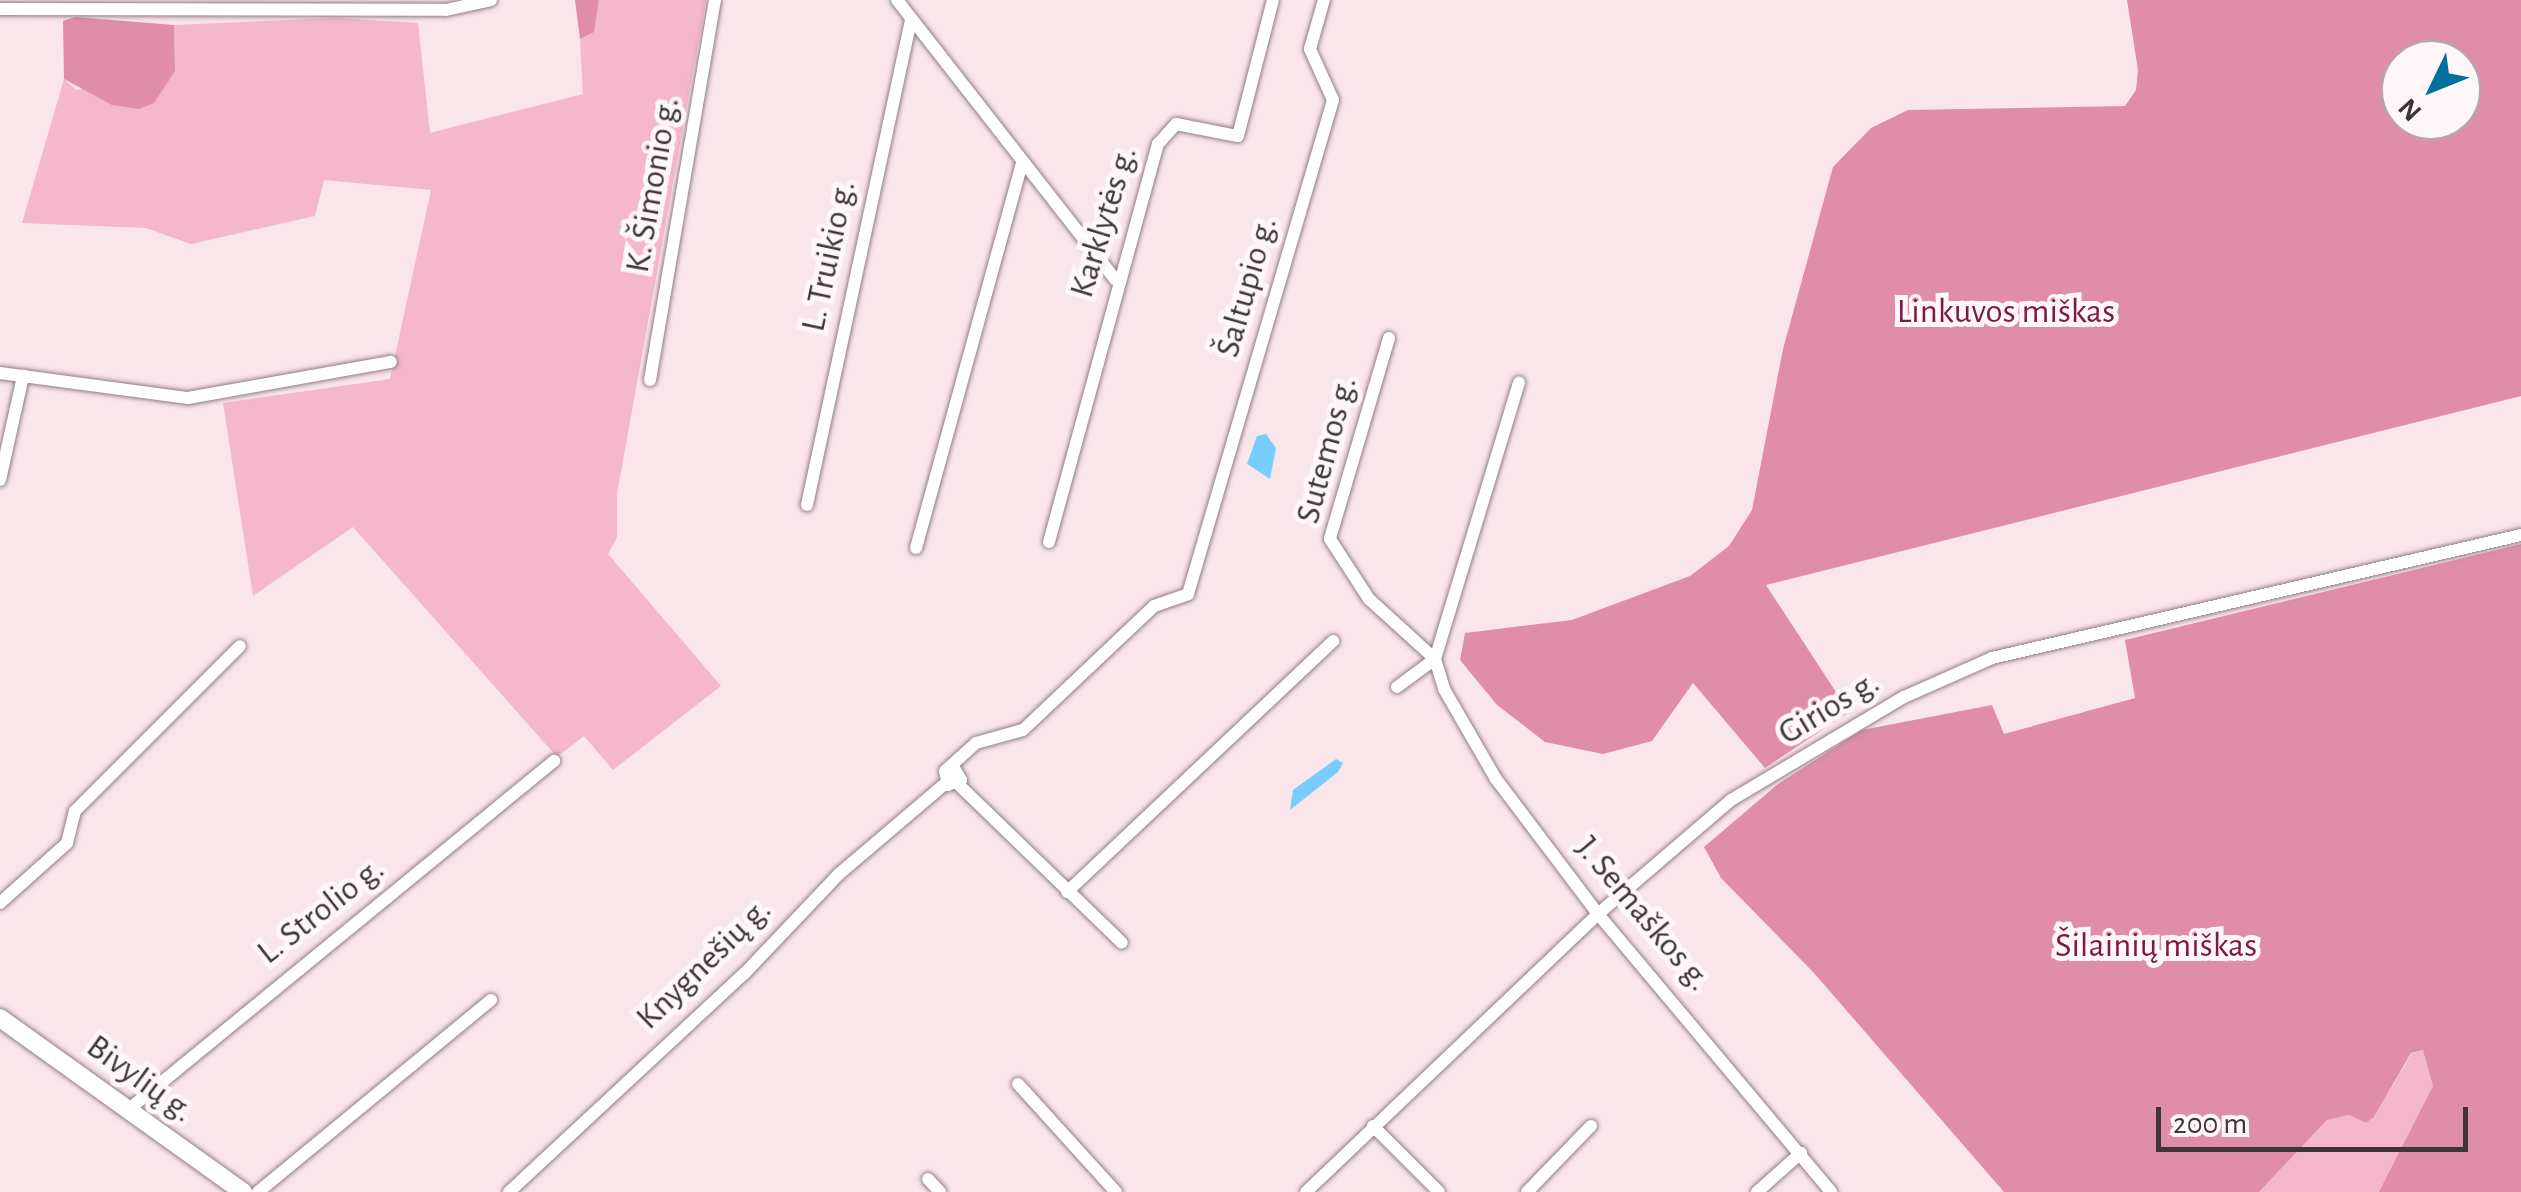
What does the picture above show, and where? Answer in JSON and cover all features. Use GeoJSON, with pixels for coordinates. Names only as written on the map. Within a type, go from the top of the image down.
{"type":"FeatureCollection","features":[{"type":"Feature","properties":{"kind":"street"},"geometry":{"type":"LineString","coordinates":[[0,9],[446,10],[491,0]]}},
{"type":"Feature","properties":{"kind":"street","name":"K. Šimonio g."},"geometry":{"type":"LineString","coordinates":[[650,380],[715,0]]}},
{"type":"Feature","properties":{"kind":"street"},"geometry":{"type":"LineString","coordinates":[[897,0],[1116,280]]}},
{"type":"Feature","properties":{"kind":"street","name":"Karklytės g."},"geometry":{"type":"LineString","coordinates":[[1048,542],[1116,280],[1164,131],[1190,123],[1238,136],[1273,0]]}},
{"type":"Feature","properties":{"kind":"street","name":"Šaltupio g."},"geometry":{"type":"LineString","coordinates":[[954,768],[976,743],[1024,730],[1154,606],[1188,594],[1333,100],[1310,50],[1324,0]]}},
{"type":"Feature","properties":{"kind":"street","name":"L. Truikio g."},"geometry":{"type":"LineString","coordinates":[[806,505],[911,20]]}},
{"type":"Feature","properties":{"kind":"street"},"geometry":{"type":"LineString","coordinates":[[916,548],[1022,162]]}},
{"type":"Feature","properties":{"kind":"street","name":"Sutemos g."},"geometry":{"type":"LineString","coordinates":[[1389,338],[1330,539],[1369,599],[1434,659]]}},
{"type":"Feature","properties":{"kind":"street"},"geometry":{"type":"LineString","coordinates":[[0,373],[188,398],[391,362]]}},
{"type":"Feature","properties":{"kind":"street"},"geometry":{"type":"LineString","coordinates":[[0,480],[23,376]]}},
{"type":"Feature","properties":{"kind":"street"},"geometry":{"type":"LineString","coordinates":[[1397,688],[1434,659],[1519,382]]}},
{"type":"Feature","properties":{"kind":"street","name":"Girios g."},"geometry":{"type":"LineString","coordinates":[[1306,1192],[1598,914],[1730,800],[1953,673],[1992,658],[2521,535]]}},
{"type":"Feature","properties":{"kind":"street"},"geometry":{"type":"LineString","coordinates":[[1067,892],[1333,641]]}},
{"type":"Feature","properties":{"kind":"street"},"geometry":{"type":"LineString","coordinates":[[0,903],[67,842],[74,811],[240,646]]}},
{"type":"Feature","properties":{"kind":"street","name":"J. Semaškos g."},"geometry":{"type":"LineString","coordinates":[[1434,659],[1444,689],[1496,778],[1598,914],[1831,1192]]}},
{"type":"Feature","properties":{"kind":"street","name":"L. Strolio g."},"geometry":{"type":"LineString","coordinates":[[128,1110],[554,761]]}},
{"type":"Feature","properties":{"kind":"street","name":"Knygnešių g."},"geometry":{"type":"LineString","coordinates":[[509,1192],[744,974],[838,874],[952,784],[945,771],[954,768]]}},
{"type":"Feature","properties":{"kind":"street"},"geometry":{"type":"LineString","coordinates":[[952,784],[1122,942]]}},
{"type":"Feature","properties":{"kind":"street"},"geometry":{"type":"LineString","coordinates":[[258,1192],[491,1000]]}},
{"type":"Feature","properties":{"kind":"street","name":"Bivylių g."},"geometry":{"type":"LineString","coordinates":[[0,1018],[243,1192]]}},
{"type":"Feature","properties":{"kind":"street"},"geometry":{"type":"LineString","coordinates":[[1018,1084],[1116,1192]]}},
{"type":"Feature","properties":{"kind":"street"},"geometry":{"type":"LineString","coordinates":[[1373,1126],[1438,1192]]}},
{"type":"Feature","properties":{"kind":"street"},"geometry":{"type":"LineString","coordinates":[[1527,1192],[1592,1126]]}},
{"type":"Feature","properties":{"kind":"street"},"geometry":{"type":"LineString","coordinates":[[1757,1192],[1801,1153]]}},
{"type":"Feature","properties":{"kind":"street"},"geometry":{"type":"LineString","coordinates":[[928,1179],[940,1192]]}},
{"type":"Feature","properties":{"kind":"shaded area"},"geometry":{"type":"Polygon","coordinates":[[[599,0],[706,0],[617,494],[617,537],[608,554],[721,686],[613,770],[584,736],[557,757],[353,527],[253,596],[223,403],[390,379],[431,190],[324,180],[315,216],[191,244],[146,228],[22,223],[64,79],[76,90],[175,71],[174,25],[336,18],[418,23],[430,133],[583,94],[580,39],[594,31],[599,0]]]}},
{"type":"Feature","properties":{"kind":"shaded area"},"geometry":{"type":"Polygon","coordinates":[[[2424,1050],[2433,1086],[2387,1186],[2379,1192],[2259,1192],[2327,1120],[2349,1115],[2366,1123],[2374,1117],[2412,1053],[2424,1050]]]}},
{"type":"Feature","properties":{"kind":"green space"},"geometry":{"type":"Polygon","coordinates":[[[575,0],[599,0],[594,32],[580,39],[575,0]]]}},
{"type":"Feature","properties":{"kind":"green space","name":"Linkuvos miškas"},"geometry":{"type":"Polygon","coordinates":[[[2127,0],[2521,0],[2521,396],[1766,585],[1849,712],[1765,768],[1693,683],[1652,741],[1603,754],[1545,742],[1497,705],[1460,660],[1465,633],[1572,620],[1690,576],[1729,546],[1752,510],[1783,349],[1833,167],[1871,128],[1908,110],[2125,106],[2136,90],[2138,70],[2127,0]]]}},
{"type":"Feature","properties":{"kind":"green space"},"geometry":{"type":"Polygon","coordinates":[[[75,17],[174,25],[175,71],[154,103],[139,109],[112,105],[64,79],[63,21],[75,17]]]}},
{"type":"Feature","properties":{"kind":"green space","name":"Šilainių miškas"},"geometry":{"type":"Polygon","coordinates":[[[2521,544],[2521,1192],[2379,1192],[2433,1086],[2423,1050],[2411,1053],[2374,1117],[2366,1123],[2349,1115],[2327,1120],[2259,1192],[2004,1192],[1814,973],[1721,878],[1704,847],[1778,784],[1862,730],[1992,705],[2004,734],[2135,698],[2125,640],[2521,544]]]}},
{"type":"Feature","properties":{"kind":"water"},"geometry":{"type":"Polygon","coordinates":[[[1266,434],[1276,448],[1270,479],[1247,464],[1257,436],[1266,434]]]}},
{"type":"Feature","properties":{"kind":"water"},"geometry":{"type":"Polygon","coordinates":[[[1336,759],[1343,763],[1338,772],[1290,810],[1293,790],[1336,759]]]}}]}
